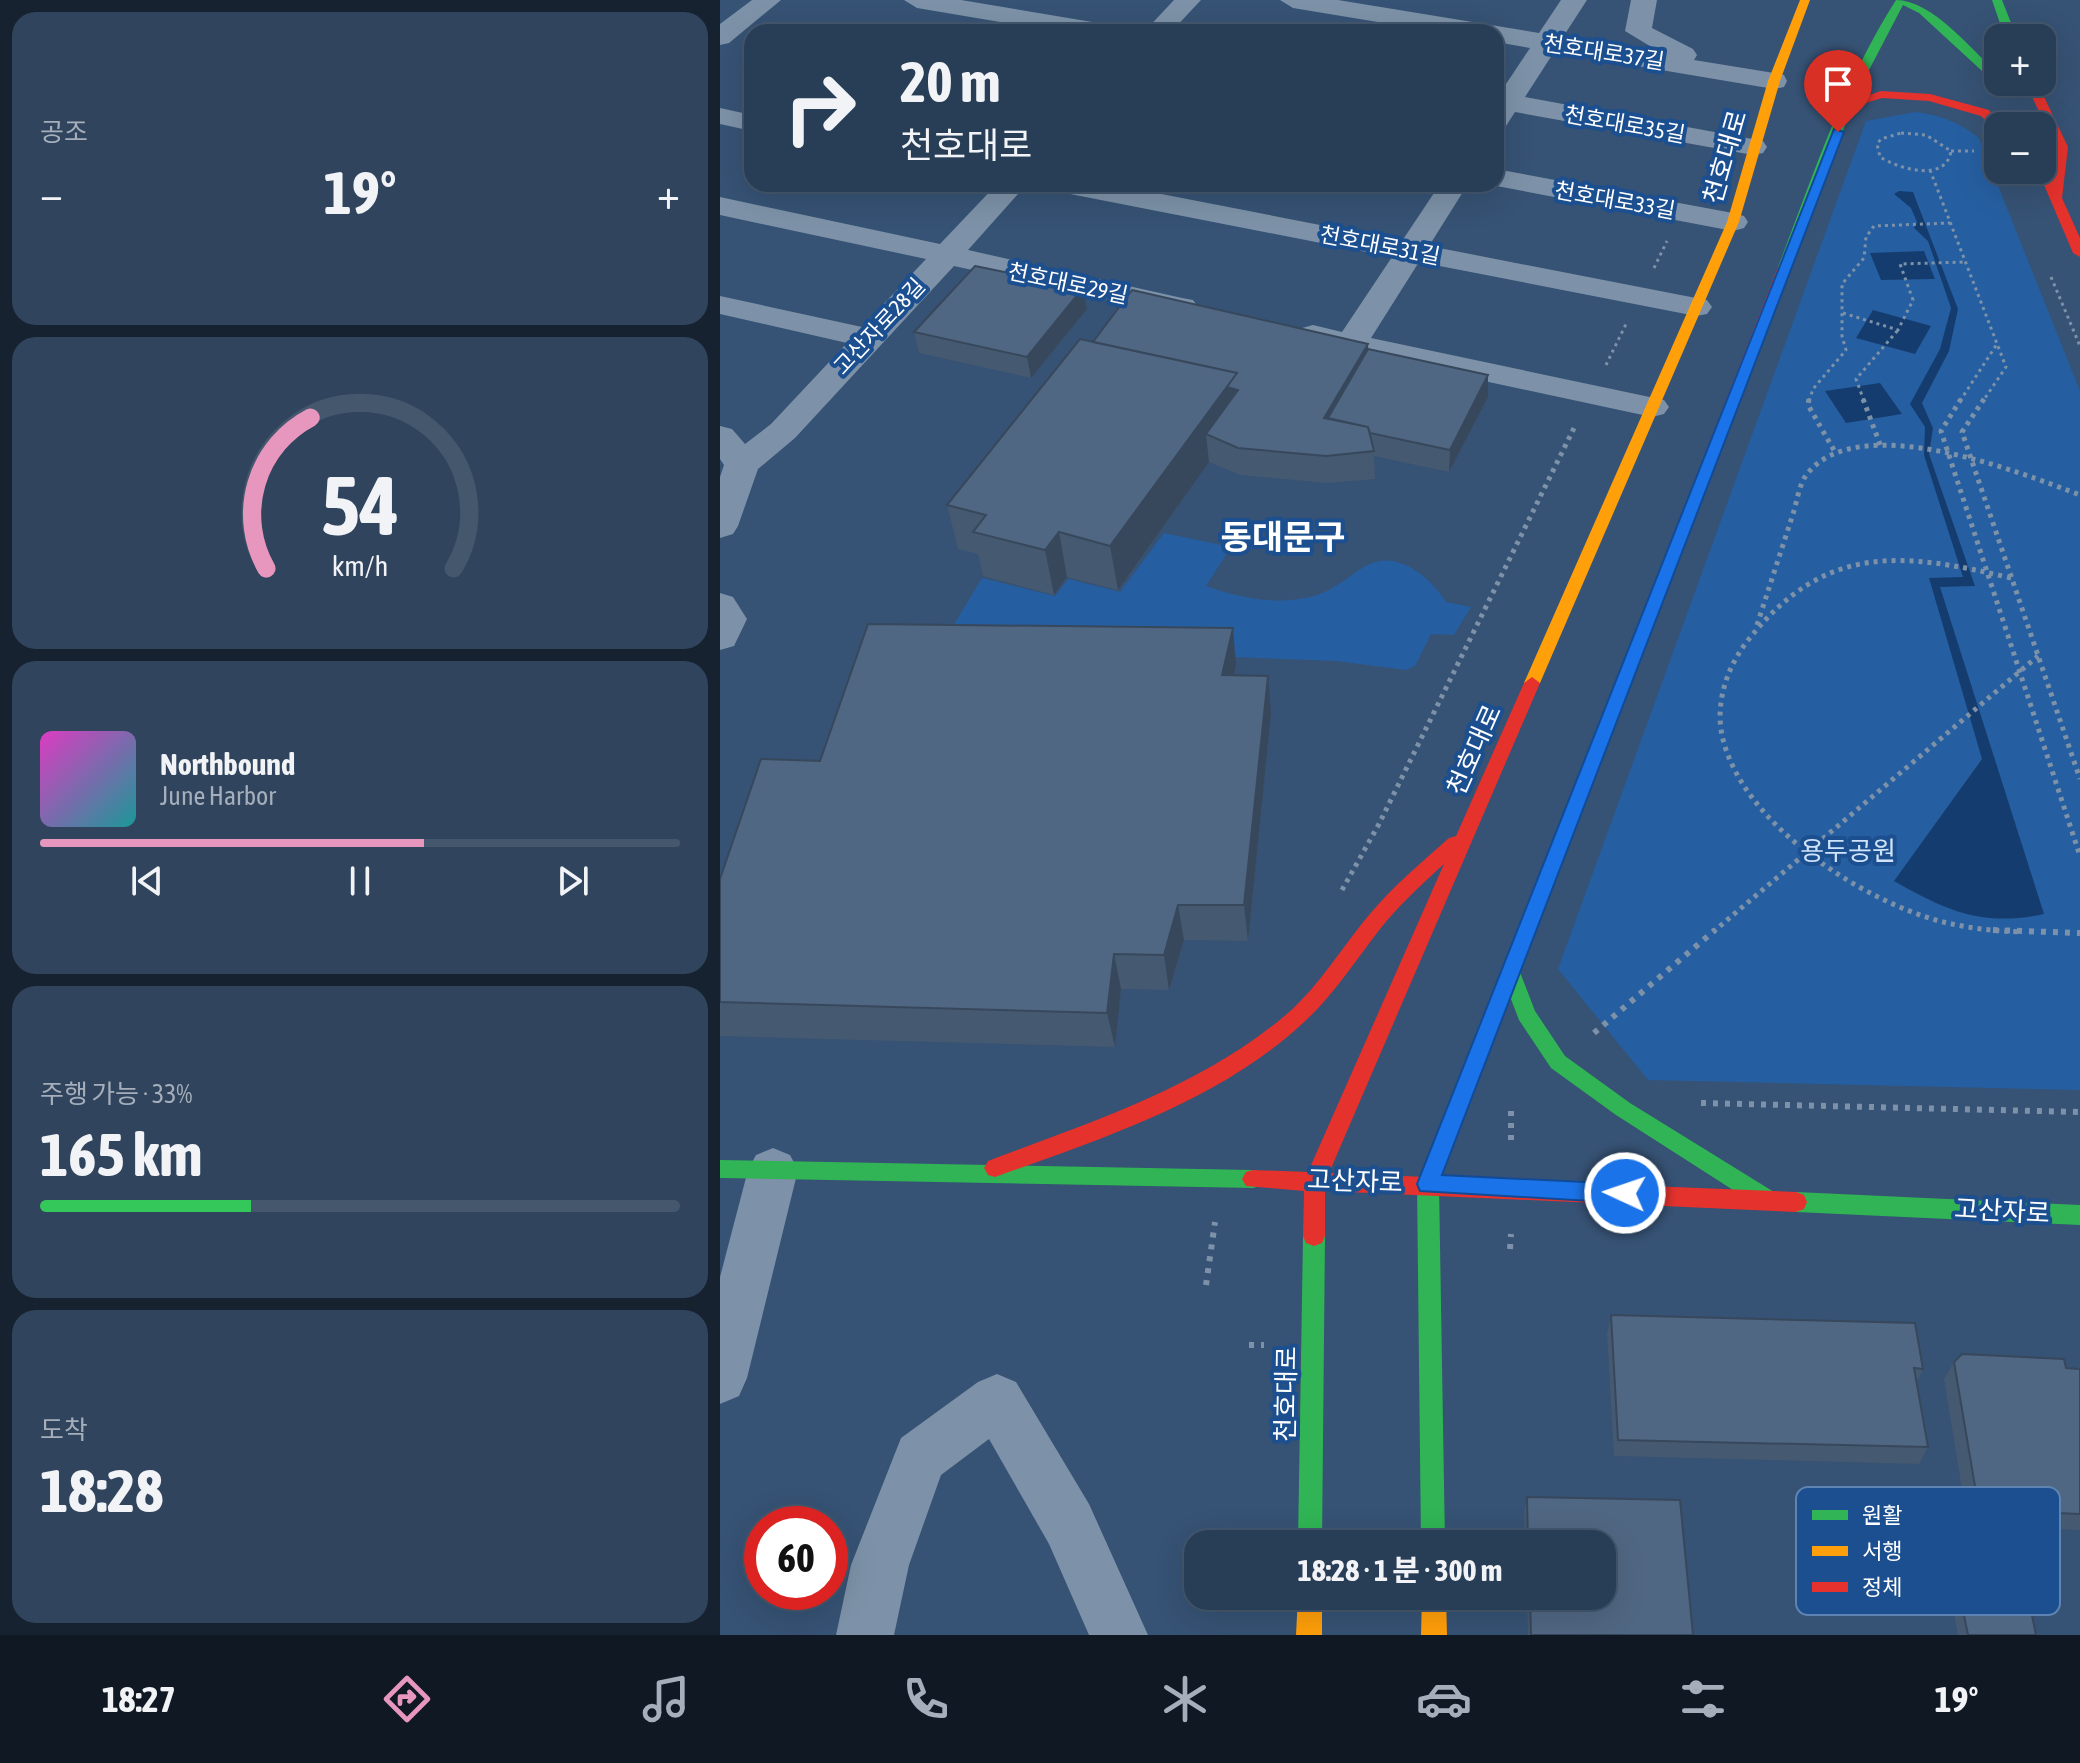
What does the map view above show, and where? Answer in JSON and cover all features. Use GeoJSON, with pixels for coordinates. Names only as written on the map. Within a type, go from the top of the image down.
{"type":"FeatureCollection","features":[{"type":"Feature","properties":{"kind":"main road","name":"천호대로"},"geometry":{"type":"LineString","coordinates":[[1310,1530],[1315,1180],[1733,222],[1774,81],[1805,0]]}},
{"type":"Feature","properties":{"kind":"main road"},"geometry":{"type":"LineString","coordinates":[[1433,1530],[1428,1184],[1849,104],[1889,17],[1902,0],[1923,11],[1984,67]]}},
{"type":"Feature","properties":{"kind":"main road"},"geometry":{"type":"LineString","coordinates":[[1997,0],[2006,24]]}},
{"type":"Feature","properties":{"kind":"main road"},"geometry":{"type":"LineString","coordinates":[[1849,104],[1881,94],[1930,98],[1984,113]]}},
{"type":"Feature","properties":{"kind":"main road"},"geometry":{"type":"LineString","coordinates":[[2009,96],[2012,101]]}},
{"type":"Feature","properties":{"kind":"main road"},"geometry":{"type":"LineString","coordinates":[[2038,96],[2062,147],[2056,199]]}},
{"type":"Feature","properties":{"kind":"main road"},"geometry":{"type":"LineString","coordinates":[[2044,184],[2056,199]]}},
{"type":"Feature","properties":{"kind":"main road"},"geometry":{"type":"LineString","coordinates":[[2049,184],[2080,253]]}},
{"type":"Feature","properties":{"kind":"main road"},"geometry":{"type":"LineString","coordinates":[[980,1174],[1200,1083],[1243,1058],[1294,1021],[1332,981],[1387,906],[1468,830]]}},
{"type":"Feature","properties":{"kind":"main road"},"geometry":{"type":"LineString","coordinates":[[1511,973],[1526,1014],[1558,1062],[1623,1109],[1768,1200]]}},
{"type":"Feature","properties":{"kind":"main road","name":"고산자로"},"geometry":{"type":"LineString","coordinates":[[720,1169],[1315,1180],[2080,1215]]}},
{"type":"Feature","properties":{"kind":"main road"},"geometry":{"type":"LineString","coordinates":[[1309,1635],[1310,1610]]}},
{"type":"Feature","properties":{"kind":"main road"},"geometry":{"type":"LineString","coordinates":[[1434,1610],[1434,1635]]}},
{"type":"Feature","properties":{"kind":"street"},"geometry":{"type":"LineString","coordinates":[[721,36],[768,0]]}},
{"type":"Feature","properties":{"kind":"street"},"geometry":{"type":"LineString","coordinates":[[917,0],[1057,24]]}},
{"type":"Feature","properties":{"kind":"street"},"geometry":{"type":"LineString","coordinates":[[1165,24],[1188,0]]}},
{"type":"Feature","properties":{"kind":"street"},"geometry":{"type":"LineString","coordinates":[[1293,0],[1436,24]]}},
{"type":"Feature","properties":{"kind":"street"},"geometry":{"type":"LineString","coordinates":[[1504,102],[1574,0]]}},
{"type":"Feature","properties":{"kind":"street","name":"천호대로37길"},"geometry":{"type":"LineString","coordinates":[[1644,0],[1638,31],[1712,69]]}},
{"type":"Feature","properties":{"kind":"street","name":"천호대로37길"},"geometry":{"type":"LineString","coordinates":[[1504,35],[1774,81]]}},
{"type":"Feature","properties":{"kind":"street"},"geometry":{"type":"LineString","coordinates":[[721,36],[744,40]]}},
{"type":"Feature","properties":{"kind":"street","name":"천호대로35길"},"geometry":{"type":"LineString","coordinates":[[1504,109],[1753,147]]}},
{"type":"Feature","properties":{"kind":"street"},"geometry":{"type":"LineString","coordinates":[[720,116],[744,121]]}},
{"type":"Feature","properties":{"kind":"street","name":"천호대로33길"},"geometry":{"type":"LineString","coordinates":[[1504,179],[1733,222]]}},
{"type":"Feature","properties":{"kind":"street","name":"고산자로28길"},"geometry":{"type":"LineString","coordinates":[[731,464],[783,431],[1005,192]]}},
{"type":"Feature","properties":{"kind":"street","name":"천호대로31길"},"geometry":{"type":"LineString","coordinates":[[1106,192],[1696,307]]}},
{"type":"Feature","properties":{"kind":"street"},"geometry":{"type":"LineString","coordinates":[[1351,343],[1449,192]]}},
{"type":"Feature","properties":{"kind":"street","name":"천호대로29길"},"geometry":{"type":"LineString","coordinates":[[720,206],[1212,313]]}},
{"type":"Feature","properties":{"kind":"street"},"geometry":{"type":"LineString","coordinates":[[720,305],[867,338]]}},
{"type":"Feature","properties":{"kind":"street"},"geometry":{"type":"LineString","coordinates":[[1289,330],[1652,407]]}},
{"type":"Feature","properties":{"kind":"street"},"geometry":{"type":"LineString","coordinates":[[720,436],[731,464],[720,526]]}},
{"type":"Feature","properties":{"kind":"street"},"geometry":{"type":"LineString","coordinates":[[720,606],[728,619],[720,637]]}},
{"type":"Feature","properties":{"kind":"street"},"geometry":{"type":"LineString","coordinates":[[720,1378],[773,1170]]}},
{"type":"Feature","properties":{"kind":"street"},"geometry":{"type":"LineString","coordinates":[[865,1635],[880,1565],[920,1457],[997,1400],[1069,1524],[1119,1635]]}},
{"type":"Feature","properties":{"kind":"path"},"geometry":{"type":"LineString","coordinates":[[1901,133],[1937,139],[1951,151],[1952,157],[1948,163],[1930,170],[1895,166],[1880,157],[1877,144],[1881,139],[1901,133]]}},
{"type":"Feature","properties":{"kind":"path"},"geometry":{"type":"LineString","coordinates":[[1930,170],[2006,367],[1962,432],[2080,779]]}},
{"type":"Feature","properties":{"kind":"path"},"geometry":{"type":"LineString","coordinates":[[1835,452],[1813,417],[1808,396],[1844,357],[1842,284],[1862,265],[1868,248],[1866,237],[1874,226],[1950,223]]}},
{"type":"Feature","properties":{"kind":"path"},"geometry":{"type":"LineString","coordinates":[[1881,447],[1856,379],[1898,330],[1913,300],[1900,264],[1965,262]]}},
{"type":"Feature","properties":{"kind":"path"},"geometry":{"type":"LineString","coordinates":[[1843,313],[1898,330]]}},
{"type":"Feature","properties":{"kind":"path"},"geometry":{"type":"LineString","coordinates":[[1997,344],[1941,431],[2080,856]]}},
{"type":"Feature","properties":{"kind":"path"},"geometry":{"type":"LineString","coordinates":[[2080,495],[1949,454],[1881,447],[1835,452],[1811,464],[1757,626],[1724,683],[1720,708],[1723,742],[1739,774],[1761,803],[1808,851],[1866,893],[1937,920],[2039,933],[2080,933]]}},
{"type":"Feature","properties":{"kind":"path"},"geometry":{"type":"LineString","coordinates":[[1757,626],[1800,585],[1835,568],[1875,560],[1918,559],[2011,578]]}},
{"type":"Feature","properties":{"kind":"path"},"geometry":{"type":"LineString","coordinates":[[1593,1034],[2038,656]]}},
{"type":"Feature","properties":{"kind":"path"},"geometry":{"type":"LineString","coordinates":[[1692,1103],[2080,1112]]}},
{"type":"Feature","properties":{"kind":"green space","name":"용두공원"},"geometry":{"type":"Polygon","coordinates":[[[1915,112],[1949,120],[1979,138],[1984,151],[1984,184],[1997,184],[2080,391],[2080,1090],[1648,1080],[1558,969],[1866,121],[1915,112]]]}},
{"type":"Feature","properties":{"kind":"green space"},"geometry":{"type":"Polygon","coordinates":[[[1164,533],[1231,547],[1206,586],[1231,594],[1271,600],[1310,597],[1329,590],[1368,565],[1386,561],[1416,571],[1434,586],[1446,602],[1471,607],[1454,635],[1431,634],[1415,666],[1406,670],[1336,661],[941,646],[982,578],[1055,596],[1068,579],[1120,592],[1164,533]]]}},
{"type":"Feature","properties":{"kind":"shaded area"},"geometry":{"type":"Polygon","coordinates":[[[1899,191],[1913,192],[1958,309],[1949,351],[1922,403],[1933,428],[1929,454],[1975,586],[1940,587],[2044,914],[2002,919],[1966,914],[1931,901],[1894,881],[1982,759],[1929,578],[1963,577],[1924,455],[1925,427],[1910,404],[1940,349],[1951,308],[1928,241],[1914,228],[1917,222],[1911,208],[1894,194],[1899,191]]]}},
{"type":"Feature","properties":{"kind":"shaded area"},"geometry":{"type":"Polygon","coordinates":[[[1924,251],[1935,279],[1881,280],[1870,253],[1924,251]]]}},
{"type":"Feature","properties":{"kind":"shaded area"},"geometry":{"type":"Polygon","coordinates":[[[1873,310],[1931,326],[1915,354],[1856,338],[1873,310]]]}},
{"type":"Feature","properties":{"kind":"shaded area"},"geometry":{"type":"Polygon","coordinates":[[[1880,383],[1902,414],[1846,423],[1825,391],[1880,383]]]}},
{"type":"Feature","properties":{"kind":"building"},"geometry":{"type":"Polygon","coordinates":[[[975,266],[1083,288],[1027,357],[914,332],[975,266]]]}},
{"type":"Feature","properties":{"kind":"building"},"geometry":{"type":"Polygon","coordinates":[[[1132,290],[1368,344],[1324,418],[1368,427],[1374,451],[1326,456],[1238,448],[1206,434],[1238,390],[1227,387],[1237,373],[1093,342],[1132,290]]]}},
{"type":"Feature","properties":{"kind":"building"},"geometry":{"type":"Polygon","coordinates":[[[1080,339],[1237,373],[1110,546],[1059,532],[1045,550],[973,532],[986,515],[947,505],[1080,339]]]}},
{"type":"Feature","properties":{"kind":"building"},"geometry":{"type":"Polygon","coordinates":[[[1368,349],[1488,375],[1450,450],[1370,433],[1368,427],[1328,418],[1368,349]]]}},
{"type":"Feature","properties":{"kind":"building"},"geometry":{"type":"Polygon","coordinates":[[[868,624],[1233,628],[1222,675],[1268,676],[1244,905],[1178,905],[1164,955],[1114,954],[1107,1013],[720,1002],[720,879],[761,759],[820,761],[868,624]]]}},
{"type":"Feature","properties":{"kind":"building"},"geometry":{"type":"Polygon","coordinates":[[[1611,1315],[1915,1323],[1923,1369],[1914,1368],[1928,1447],[1618,1440],[1611,1315]]]}},
{"type":"Feature","properties":{"kind":"building"},"geometry":{"type":"Polygon","coordinates":[[[1962,1354],[2064,1359],[2066,1368],[2080,1369],[2080,1514],[2060,1513],[2060,1487],[1975,1487],[1954,1362],[1962,1354]]]}},
{"type":"Feature","properties":{"kind":"building"},"geometry":{"type":"Polygon","coordinates":[[[1527,1497],[1680,1500],[1693,1635],[1531,1635],[1530,1610],[1616,1610],[1616,1530],[1528,1530],[1527,1497]]]}},
{"type":"Feature","properties":{"kind":"building"},"geometry":{"type":"Polygon","coordinates":[[[1964,1615],[2032,1615],[2036,1635],[1968,1635],[1964,1615]]]}},
{"type":"Feature","properties":{"kind":"traffic: fast"},"geometry":{"type":"LineString","coordinates":[[1785,267],[1851,93],[1883,28],[1901,0]]}},
{"type":"Feature","properties":{"kind":"traffic: fast"},"geometry":{"type":"LineString","coordinates":[[1903,0],[1923,11],[1984,67]]}},
{"type":"Feature","properties":{"kind":"traffic: fast"},"geometry":{"type":"LineString","coordinates":[[1997,0],[2006,24]]}},
{"type":"Feature","properties":{"kind":"traffic: fast"},"geometry":{"type":"LineString","coordinates":[[1511,973],[1526,1014],[1558,1062],[1623,1109],[1766,1199]]}},
{"type":"Feature","properties":{"kind":"traffic: fast"},"geometry":{"type":"LineString","coordinates":[[1433,1530],[1428,1184],[1443,1145]]}},
{"type":"Feature","properties":{"kind":"traffic: fast"},"geometry":{"type":"LineString","coordinates":[[720,1169],[1253,1179]]}},
{"type":"Feature","properties":{"kind":"traffic: fast"},"geometry":{"type":"LineString","coordinates":[[1796,1202],[2080,1215]]}},
{"type":"Feature","properties":{"kind":"traffic: fast"},"geometry":{"type":"LineString","coordinates":[[1310,1530],[1314,1236]]}},
{"type":"Feature","properties":{"kind":"traffic: slow"},"geometry":{"type":"LineString","coordinates":[[1532,683],[1733,222],[1774,81],[1805,0]]}},
{"type":"Feature","properties":{"kind":"traffic: slow"},"geometry":{"type":"LineString","coordinates":[[1443,1145],[1652,610]]}},
{"type":"Feature","properties":{"kind":"traffic: slow"},"geometry":{"type":"LineString","coordinates":[[1309,1635],[1310,1610]]}},
{"type":"Feature","properties":{"kind":"traffic: slow"},"geometry":{"type":"LineString","coordinates":[[1434,1610],[1434,1635]]}},
{"type":"Feature","properties":{"kind":"traffic: jam"},"geometry":{"type":"LineString","coordinates":[[1849,104],[1881,94],[1930,98],[1984,113]]}},
{"type":"Feature","properties":{"kind":"traffic: jam"},"geometry":{"type":"LineString","coordinates":[[2038,96],[2062,147],[2056,199]]}},
{"type":"Feature","properties":{"kind":"traffic: jam"},"geometry":{"type":"LineString","coordinates":[[2050,184],[2080,253]]}},
{"type":"Feature","properties":{"kind":"traffic: jam"},"geometry":{"type":"LineString","coordinates":[[1652,610],[1785,267]]}},
{"type":"Feature","properties":{"kind":"traffic: jam"},"geometry":{"type":"LineString","coordinates":[[1314,1236],[1315,1180],[1532,683]]}},
{"type":"Feature","properties":{"kind":"traffic: jam"},"geometry":{"type":"LineString","coordinates":[[995,1168],[1152,1106],[1227,1068],[1262,1045],[1307,1008],[1385,909],[1455,843]]}},
{"type":"Feature","properties":{"kind":"traffic: jam"},"geometry":{"type":"LineString","coordinates":[[1253,1179],[1796,1202]]}},
{"type":"Feature","properties":{"kind":"district","name":"동대문구"},"geometry":{"type":"Point","coordinates":[1283,536]}},
{"type":"Feature","properties":{"kind":"route"},"geometry":{"type":"LineString","coordinates":[[1625,1193],[1428,1184],[1838,132]]}}]}
